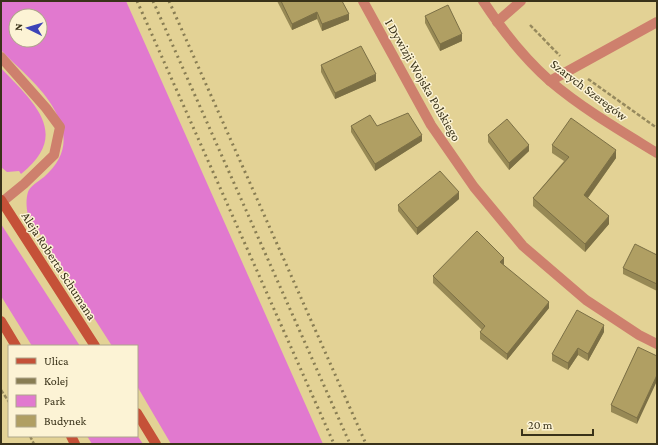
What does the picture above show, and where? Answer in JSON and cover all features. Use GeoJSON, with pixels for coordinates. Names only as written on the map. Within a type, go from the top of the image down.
{"type":"FeatureCollection","features":[{"type":"Feature","properties":{"kind":"main road","name":"Aleja Roberta Schumana"},"geometry":{"type":"LineString","coordinates":[[2,201],[94,345]]}},
{"type":"Feature","properties":{"kind":"main road"},"geometry":{"type":"LineString","coordinates":[[1,321],[15,345]]}},
{"type":"Feature","properties":{"kind":"main road"},"geometry":{"type":"LineString","coordinates":[[138,415],[156,444]]}},
{"type":"Feature","properties":{"kind":"street","name":"I Dywizji Wojska Polskiego"},"geometry":{"type":"LineString","coordinates":[[363,1],[431,125],[474,187],[523,246],[586,300],[639,335],[657,344]]}},
{"type":"Feature","properties":{"kind":"street","name":"Szarych Szeregów"},"geometry":{"type":"LineString","coordinates":[[483,1],[497,22],[550,81],[609,124],[657,153]]}},
{"type":"Feature","properties":{"kind":"street"},"geometry":{"type":"LineString","coordinates":[[497,22],[521,1]]}},
{"type":"Feature","properties":{"kind":"street"},"geometry":{"type":"LineString","coordinates":[[550,81],[657,22]]}},
{"type":"Feature","properties":{"kind":"street"},"geometry":{"type":"LineString","coordinates":[[1,57],[46,108],[60,127],[54,155],[24,184],[2,201]]}},
{"type":"Feature","properties":{"kind":"path"},"geometry":{"type":"LineString","coordinates":[[530,24],[564,60]]}},
{"type":"Feature","properties":{"kind":"path"},"geometry":{"type":"LineString","coordinates":[[582,75],[657,128]]}},
{"type":"Feature","properties":{"kind":"path"},"geometry":{"type":"LineString","coordinates":[[1,390],[8,400]]}},
{"type":"Feature","properties":{"kind":"green space"},"geometry":{"type":"Polygon","coordinates":[[[1,1],[126,1],[323,444],[171,444],[138,388],[138,345],[111,345],[28,215],[26,203],[29,190],[52,169],[61,153],[63,145],[62,128],[59,119],[43,93],[1,50],[1,1]]]}},
{"type":"Feature","properties":{"kind":"green space"},"geometry":{"type":"Polygon","coordinates":[[[1,68],[25,93],[35,106],[42,119],[46,132],[44,145],[36,159],[21,174],[19,171],[7,172],[1,167],[1,68]]]}},
{"type":"Feature","properties":{"kind":"green space"},"geometry":{"type":"Polygon","coordinates":[[[1,224],[79,345],[31,345],[1,296],[1,224]]]}},
{"type":"Feature","properties":{"kind":"green space"},"geometry":{"type":"Polygon","coordinates":[[[138,436],[143,444],[92,444],[88,437],[138,436]]]}},
{"type":"Feature","properties":{"kind":"building"},"geometry":{"type":"Polygon","coordinates":[[[281,1],[342,1],[349,14],[322,24],[317,12],[292,24],[281,1]]]}},
{"type":"Feature","properties":{"kind":"building"},"geometry":{"type":"Polygon","coordinates":[[[448,5],[462,34],[440,44],[425,16],[448,5]]]}},
{"type":"Feature","properties":{"kind":"building"},"geometry":{"type":"Polygon","coordinates":[[[361,46],[376,74],[335,93],[321,65],[361,46]]]}},
{"type":"Feature","properties":{"kind":"building"},"geometry":{"type":"Polygon","coordinates":[[[408,113],[422,135],[375,164],[351,126],[370,115],[377,126],[408,113]]]}},
{"type":"Feature","properties":{"kind":"building"},"geometry":{"type":"Polygon","coordinates":[[[571,118],[616,150],[584,195],[609,216],[585,244],[533,198],[569,157],[552,145],[571,118]]]}},
{"type":"Feature","properties":{"kind":"building"},"geometry":{"type":"Polygon","coordinates":[[[507,119],[529,145],[509,163],[488,135],[507,119]]]}},
{"type":"Feature","properties":{"kind":"building"},"geometry":{"type":"Polygon","coordinates":[[[440,171],[459,192],[417,228],[398,205],[440,171]]]}},
{"type":"Feature","properties":{"kind":"building"},"geometry":{"type":"Polygon","coordinates":[[[477,231],[504,258],[500,262],[549,302],[507,354],[480,332],[485,326],[433,276],[477,231]]]}},
{"type":"Feature","properties":{"kind":"building"},"geometry":{"type":"Polygon","coordinates":[[[635,244],[657,255],[657,284],[623,268],[635,244]]]}},
{"type":"Feature","properties":{"kind":"building"},"geometry":{"type":"Polygon","coordinates":[[[577,310],[604,325],[588,354],[578,348],[568,363],[552,354],[577,310]]]}},
{"type":"Feature","properties":{"kind":"building"},"geometry":{"type":"Polygon","coordinates":[[[638,347],[657,356],[657,375],[637,418],[611,405],[638,347]]]}},
{"type":"Feature","properties":{"kind":"railway"},"geometry":{"type":"LineString","coordinates":[[137,1],[334,444]]}},
{"type":"Feature","properties":{"kind":"railway"},"geometry":{"type":"LineString","coordinates":[[153,1],[350,444]]}},
{"type":"Feature","properties":{"kind":"railway"},"geometry":{"type":"LineString","coordinates":[[169,1],[366,444]]}}]}
